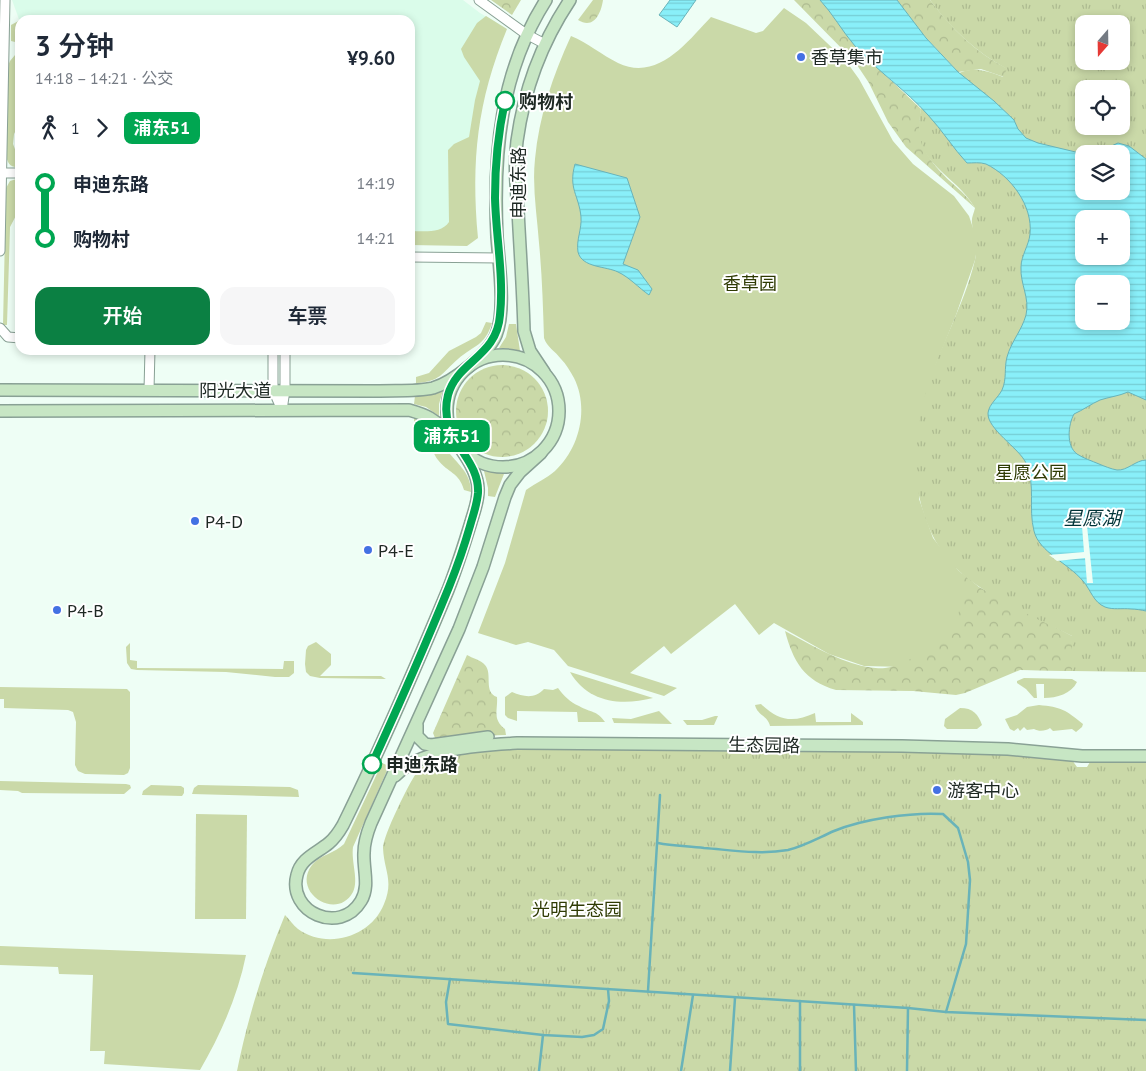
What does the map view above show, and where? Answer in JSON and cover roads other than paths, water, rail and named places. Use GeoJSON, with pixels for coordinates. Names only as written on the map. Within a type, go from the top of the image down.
{"type":"FeatureCollection","features":[{"type":"Feature","properties":{"kind":"street"},"geometry":{"type":"LineString","coordinates":[[0,251],[5,0]]}},
{"type":"Feature","properties":{"kind":"street"},"geometry":{"type":"LineString","coordinates":[[479,0],[526,34],[545,44]]}},
{"type":"Feature","properties":{"kind":"street","name":"申迪东路"},"geometry":{"type":"LineString","coordinates":[[465,369],[490,345],[499,325],[501,300],[495,199],[501,121],[510,81],[526,34],[546,0]]}},
{"type":"Feature","properties":{"kind":"street","name":"申迪东路"},"geometry":{"type":"LineString","coordinates":[[544,372],[530,351],[524,331],[516,172],[517,142],[532,75],[545,44],[570,0]]}},
{"type":"Feature","properties":{"kind":"street"},"geometry":{"type":"LineString","coordinates":[[2,173],[15,173]]}},
{"type":"Feature","properties":{"kind":"street"},"geometry":{"type":"LineString","coordinates":[[415,257],[498,258]]}},
{"type":"Feature","properties":{"kind":"street"},"geometry":{"type":"LineString","coordinates":[[0,328],[8,337],[15,338]]}},
{"type":"Feature","properties":{"kind":"street"},"geometry":{"type":"LineString","coordinates":[[149,390],[150,355]]}},
{"type":"Feature","properties":{"kind":"street"},"geometry":{"type":"LineString","coordinates":[[273,355],[273,390],[282,410]]}},
{"type":"Feature","properties":{"kind":"street"},"geometry":{"type":"LineString","coordinates":[[282,410],[285,390],[285,355]]}},
{"type":"Feature","properties":{"kind":"street"},"geometry":{"type":"LineString","coordinates":[[493,355],[512,355],[530,362],[544,372],[554,387],[559,404],[559,422],[552,439],[542,453],[520,472],[510,484],[504,497],[483,567],[465,614],[391,781],[370,823],[364,850],[366,886],[360,902],[354,910],[344,916],[326,918],[315,915],[307,908],[298,894],[296,884],[300,866],[307,858],[328,844],[337,835],[350,812],[431,630],[460,557],[477,501],[478,488],[476,478],[448,428],[446,411],[448,394],[456,378],[465,369],[475,362],[493,355]]}},
{"type":"Feature","properties":{"kind":"street","name":"阳光大道"},"geometry":{"type":"LineString","coordinates":[[0,390],[376,391],[433,388],[465,369]]}},
{"type":"Feature","properties":{"kind":"street","name":"阳光大道"},"geometry":{"type":"LineString","coordinates":[[0,411],[409,410],[420,413],[439,424],[456,444]]}},
{"type":"Feature","properties":{"kind":"street"},"geometry":{"type":"LineString","coordinates":[[456,444],[468,456],[481,464],[496,468],[512,467],[527,463],[542,453]]}},
{"type":"Feature","properties":{"kind":"street","name":"生态园路"},"geometry":{"type":"LineString","coordinates":[[419,718],[417,736],[425,744],[436,745],[483,737],[543,736],[573,738],[971,741],[1062,748],[1146,749]]}},
{"type":"Feature","properties":{"kind":"street","name":"生态园路"},"geometry":{"type":"LineString","coordinates":[[391,781],[402,769],[428,757],[485,745],[520,743],[902,746],[1008,749],[1082,756],[1146,756]]}},
{"type":"Feature","properties":{"kind":"water"},"geometry":{"type":"Polygon","coordinates":[[[670,0],[696,0],[677,27],[659,15],[670,0]]]}},
{"type":"Feature","properties":{"kind":"water","name":"星愿湖"},"geometry":{"type":"Polygon","coordinates":[[[820,0],[897,0],[926,38],[958,72],[1014,120],[1018,129],[1026,138],[1038,143],[1075,152],[1075,200],[1130,200],[1130,147],[1146,159],[1146,400],[1128,392],[1100,400],[1074,414],[1070,424],[1069,435],[1071,446],[1077,454],[1110,468],[1121,470],[1146,460],[1146,611],[1111,608],[1101,605],[1086,584],[1042,545],[1037,538],[1032,522],[1031,480],[1026,463],[989,419],[989,410],[1004,386],[1006,361],[1022,326],[1027,309],[1021,267],[1030,234],[1030,223],[1024,203],[1012,184],[995,169],[984,163],[967,163],[919,106],[873,64],[846,34],[820,0]]]}},
{"type":"Feature","properties":{"kind":"water"},"geometry":{"type":"Polygon","coordinates":[[[575,164],[627,178],[640,217],[623,264],[638,270],[652,289],[649,295],[622,274],[589,264],[580,257],[578,239],[581,217],[573,186],[575,164]]]}},
{"type":"Feature","properties":{"kind":"waterway"},"geometry":{"type":"LineString","coordinates":[[648,991],[660,795]]}},
{"type":"Feature","properties":{"kind":"waterway"},"geometry":{"type":"LineString","coordinates":[[658,843],[746,852],[788,850],[859,823],[887,817],[943,814],[958,828],[968,862],[970,880],[966,944],[946,1012]]}},
{"type":"Feature","properties":{"kind":"waterway"},"geometry":{"type":"LineString","coordinates":[[353,973],[946,1012],[1146,1020]]}},
{"type":"Feature","properties":{"kind":"waterway"},"geometry":{"type":"LineString","coordinates":[[450,979],[446,1002],[448,1024],[543,1035],[582,1037],[594,1035],[603,1029],[609,1001],[608,989]]}},
{"type":"Feature","properties":{"kind":"waterway"},"geometry":{"type":"LineString","coordinates":[[681,1071],[693,995]]}},
{"type":"Feature","properties":{"kind":"waterway"},"geometry":{"type":"LineString","coordinates":[[730,1071],[735,998]]}},
{"type":"Feature","properties":{"kind":"waterway"},"geometry":{"type":"LineString","coordinates":[[800,1001],[800,1071]]}},
{"type":"Feature","properties":{"kind":"waterway"},"geometry":{"type":"LineString","coordinates":[[854,1005],[856,1071]]}},
{"type":"Feature","properties":{"kind":"waterway"},"geometry":{"type":"LineString","coordinates":[[907,1071],[908,1008]]}},
{"type":"Feature","properties":{"kind":"waterway"},"geometry":{"type":"LineString","coordinates":[[539,1071],[543,1035]]}},
{"type":"Feature","properties":{"kind":"place","name":"香草集市"},"geometry":{"type":"Point","coordinates":[801,57]}},
{"type":"Feature","properties":{"kind":"place","name":"购物村"},"geometry":{"type":"Point","coordinates":[505,101]}},
{"type":"Feature","properties":{"kind":"place","name":"P4-D"},"geometry":{"type":"Point","coordinates":[195,521]}},
{"type":"Feature","properties":{"kind":"place","name":"P4-E"},"geometry":{"type":"Point","coordinates":[368,550]}},
{"type":"Feature","properties":{"kind":"place","name":"P4-B"},"geometry":{"type":"Point","coordinates":[57,610]}},
{"type":"Feature","properties":{"kind":"place","name":"申迪东路"},"geometry":{"type":"Point","coordinates":[372,764]}},
{"type":"Feature","properties":{"kind":"place","name":"游客中心"},"geometry":{"type":"Point","coordinates":[937,790]}},
{"type":"Feature","properties":{"kind":"park label","name":"香草园"},"geometry":{"type":"Point","coordinates":[750,283]}},
{"type":"Feature","properties":{"kind":"park label","name":"星愿公园"},"geometry":{"type":"Point","coordinates":[1031,472]}},
{"type":"Feature","properties":{"kind":"park label","name":"光明生态园"},"geometry":{"type":"Point","coordinates":[577,909]}}]}
